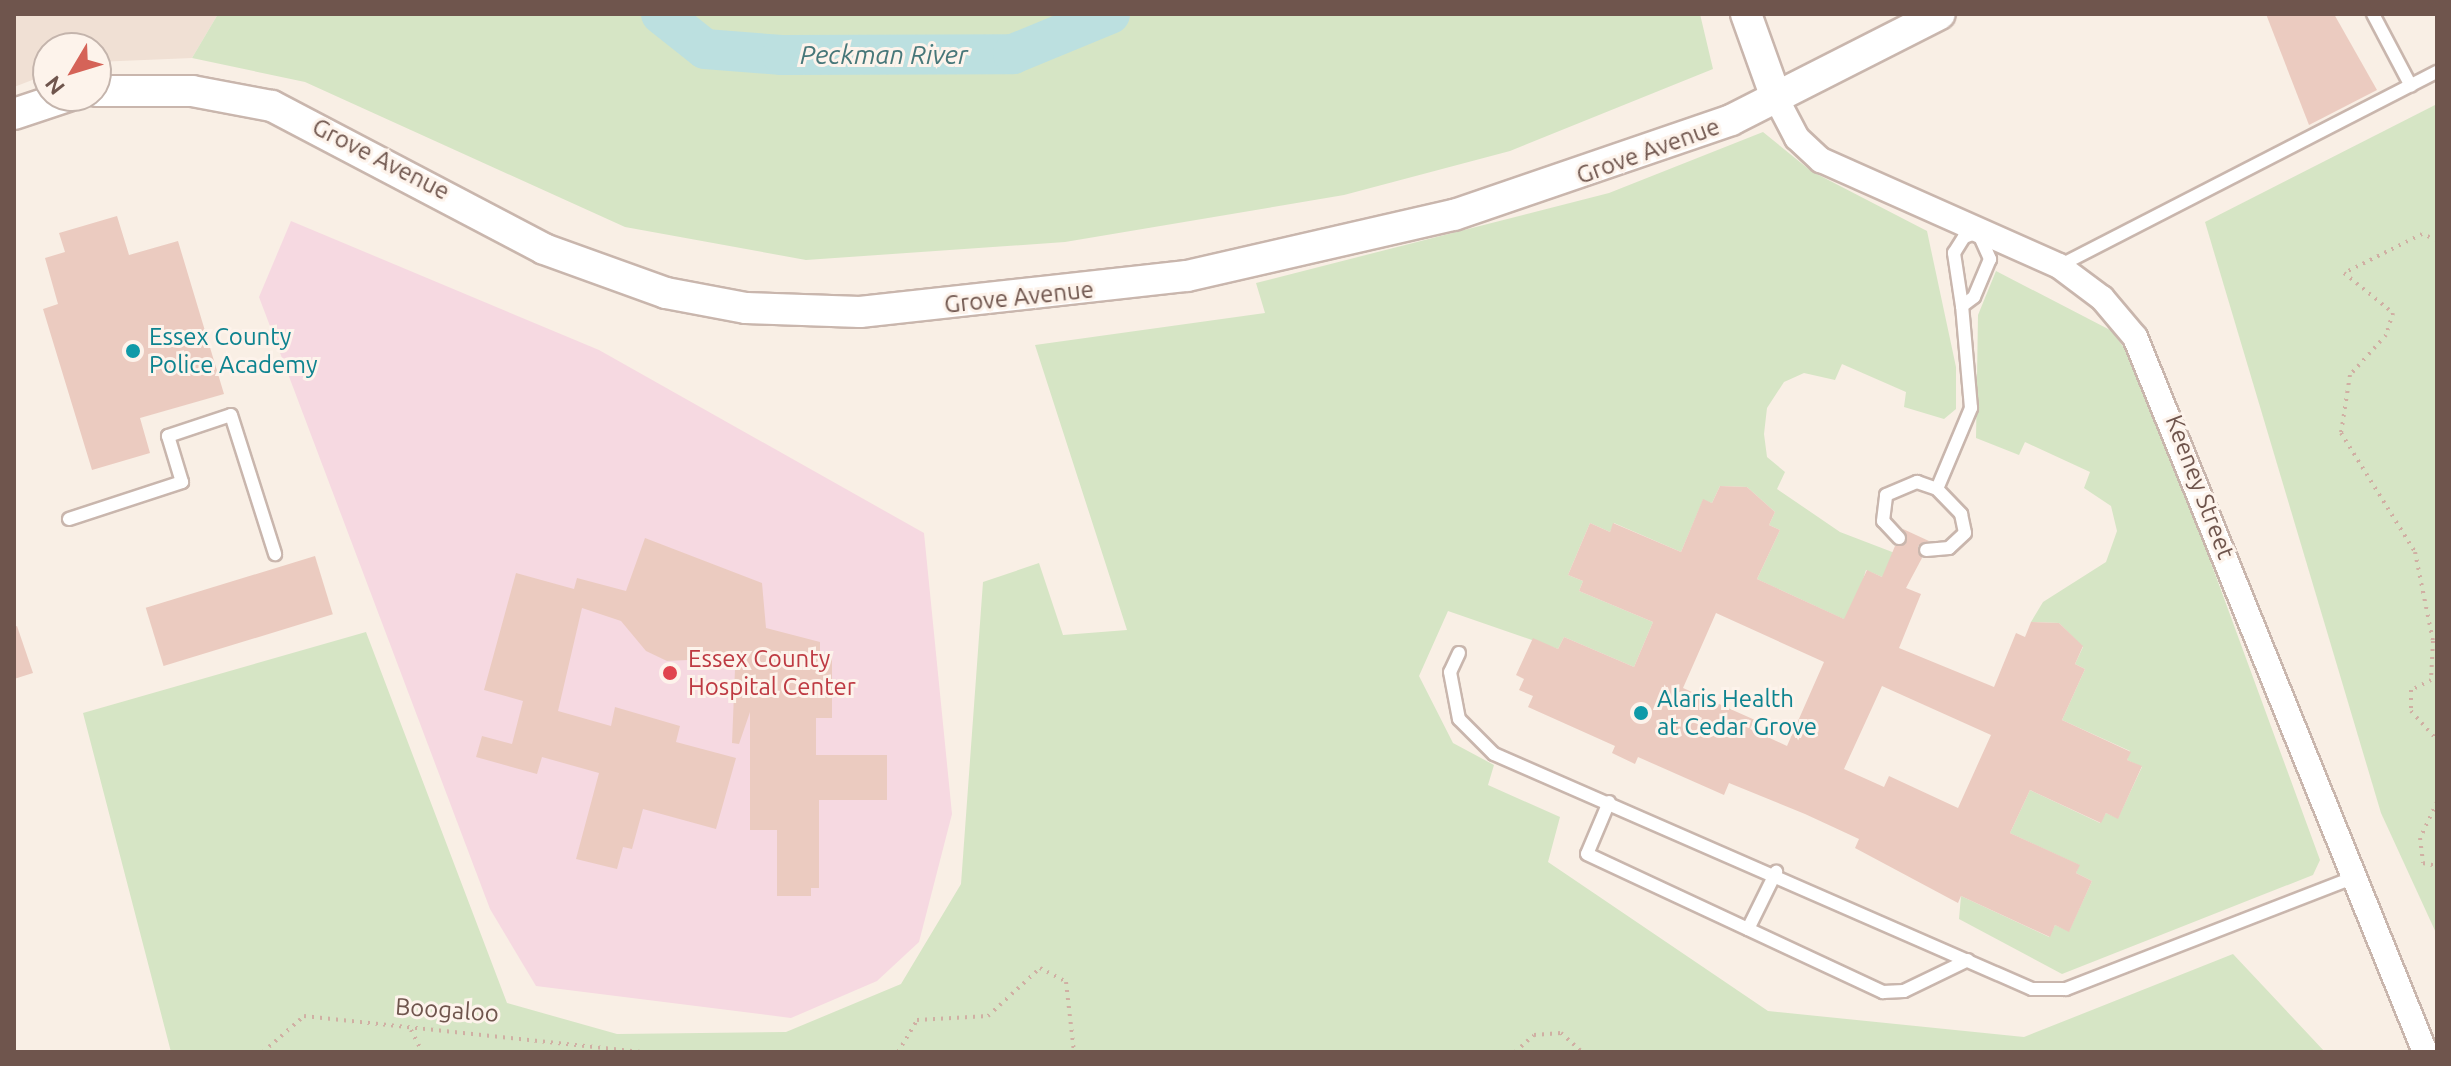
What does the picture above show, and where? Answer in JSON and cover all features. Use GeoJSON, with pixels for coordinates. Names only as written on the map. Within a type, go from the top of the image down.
{"type":"FeatureCollection","features":[{"type":"Feature","properties":{"kind":"street"},"geometry":{"type":"LineString","coordinates":[[1746,14],[1776,98]]}},
{"type":"Feature","properties":{"kind":"street","name":"Grove Avenue"},"geometry":{"type":"LineString","coordinates":[[112,91],[192,91],[272,106],[544,249],[666,293],[746,308],[860,312],[1003,301],[1240,267],[1531,193],[1776,98],[1940,14]]}},
{"type":"Feature","properties":{"kind":"street","name":"Keeney Street"},"geometry":{"type":"LineString","coordinates":[[1776,98],[1797,138],[1821,160],[2059,266],[2102,298],[2148,358],[2352,878],[2425,1052]]}},
{"type":"Feature","properties":{"kind":"lane"},"geometry":{"type":"LineString","coordinates":[[2373,14],[2411,86]]}},
{"type":"Feature","properties":{"kind":"lane"},"geometry":{"type":"LineString","coordinates":[[2059,266],[2437,72]]}},
{"type":"Feature","properties":{"kind":"lane"},"geometry":{"type":"LineString","coordinates":[[1937,489],[1971,408],[1954,253],[1964,237],[1978,232],[1990,259],[1974,297],[1962,306]]}},
{"type":"Feature","properties":{"kind":"lane"},"geometry":{"type":"LineString","coordinates":[[69,519],[182,482],[168,436],[231,415],[275,554]]}},
{"type":"Feature","properties":{"kind":"lane"},"geometry":{"type":"LineString","coordinates":[[1899,538],[1883,521],[1886,495],[1917,482],[1937,489],[1961,514],[1965,533],[1949,548],[1926,550]]}},
{"type":"Feature","properties":{"kind":"lane"},"geometry":{"type":"LineString","coordinates":[[1459,653],[1450,672],[1459,719],[1473,741],[1776,872],[2032,989],[2066,989],[2352,878]]}},
{"type":"Feature","properties":{"kind":"lane"},"geometry":{"type":"LineString","coordinates":[[1609,802],[1587,854],[1883,992],[1904,991],[1968,960]]}},
{"type":"Feature","properties":{"kind":"lane"},"geometry":{"type":"LineString","coordinates":[[1748,929],[1776,872]]}},
{"type":"Feature","properties":{"kind":"path"},"geometry":{"type":"LineString","coordinates":[[2437,240],[2422,234],[2344,273],[2393,313],[2386,335],[2350,375],[2341,433],[2415,552],[2433,641],[2431,680],[2411,690],[2411,711],[2437,740]]}},
{"type":"Feature","properties":{"kind":"path"},"geometry":{"type":"LineString","coordinates":[[2437,802],[2420,838],[2423,863],[2437,866]]}},
{"type":"Feature","properties":{"kind":"path"},"geometry":{"type":"LineString","coordinates":[[898,1052],[917,1020],[988,1016],[1040,968],[1066,982],[1074,1052]]}},
{"type":"Feature","properties":{"kind":"path","name":"Boogaloo"},"geometry":{"type":"LineString","coordinates":[[263,1052],[304,1016],[411,1030],[495,1032],[641,1052]]}},
{"type":"Feature","properties":{"kind":"path"},"geometry":{"type":"LineString","coordinates":[[411,1030],[422,1052]]}},
{"type":"Feature","properties":{"kind":"path"},"geometry":{"type":"LineString","coordinates":[[1515,1052],[1534,1035],[1561,1033],[1582,1052]]}},
{"type":"Feature","properties":{"kind":"path"},"geometry":{"type":"LineString","coordinates":[[204,1052],[217,1052]]}},
{"type":"Feature","properties":{"kind":"shaded area"},"geometry":{"type":"Polygon","coordinates":[[[14,14],[218,14],[192,58],[112,61],[112,32],[32,32],[32,80],[14,87],[14,14]]]}},
{"type":"Feature","properties":{"kind":"shaded area","name":"Essex County Hospital Center"},"geometry":{"type":"Polygon","coordinates":[[[291,221],[599,350],[924,533],[952,814],[919,942],[877,981],[791,1018],[536,986],[490,909],[259,297],[291,221]]]}},
{"type":"Feature","properties":{"kind":"green space"},"geometry":{"type":"Polygon","coordinates":[[[218,14],[1700,14],[1713,69],[1510,151],[1344,195],[1065,242],[806,260],[625,227],[305,82],[192,58],[218,14]]]}},
{"type":"Feature","properties":{"kind":"green space"},"geometry":{"type":"Polygon","coordinates":[[[2437,104],[2437,935],[2381,813],[2205,222],[2437,104]]]}},
{"type":"Feature","properties":{"kind":"green space"},"geometry":{"type":"Polygon","coordinates":[[[1763,132],[1811,171],[1927,231],[1956,367],[1956,409],[1944,419],[1904,407],[1906,392],[1842,364],[1835,380],[1804,373],[1784,382],[1767,408],[1764,434],[1767,457],[1785,472],[1777,489],[1840,532],[1900,555],[1889,580],[1866,570],[1850,622],[1757,579],[1780,530],[1769,525],[1775,512],[1747,487],[1720,486],[1712,503],[1703,500],[1681,552],[1614,523],[1610,532],[1590,523],[1568,575],[1583,581],[1579,591],[1653,622],[1634,667],[1564,637],[1558,649],[1448,611],[1419,676],[1453,743],[1494,765],[1488,785],[1560,817],[1548,862],[1768,1011],[2024,1037],[2233,954],[2325,1052],[171,1052],[83,713],[366,632],[507,1003],[617,1034],[786,1032],[901,984],[961,884],[983,582],[1039,563],[1063,635],[1127,630],[1035,345],[1265,313],[1256,283],[1609,193],[1763,132]]]}},
{"type":"Feature","properties":{"kind":"green space"},"geometry":{"type":"Polygon","coordinates":[[[1996,271],[2112,331],[2141,372],[2320,860],[2313,875],[2062,974],[1959,919],[1961,896],[2049,937],[2055,925],[2069,931],[2092,881],[2076,873],[2079,865],[2010,833],[2030,790],[2100,823],[2106,813],[2118,818],[2142,767],[2127,760],[2130,751],[2062,720],[2085,669],[2075,664],[2083,647],[2059,623],[2031,622],[2043,602],[2106,562],[2117,531],[2111,506],[2084,488],[2090,472],[2025,442],[2019,455],[1976,438],[1978,315],[1996,271]]]}},
{"type":"Feature","properties":{"kind":"building"},"geometry":{"type":"Polygon","coordinates":[[[2266,14],[2334,14],[2377,90],[2309,125],[2266,14]]]}},
{"type":"Feature","properties":{"kind":"building","name":"Essex County Police Academy"},"geometry":{"type":"Polygon","coordinates":[[[117,216],[129,255],[178,241],[224,394],[140,418],[150,453],[92,470],[43,309],[58,304],[45,258],[65,252],[59,233],[117,216]]]}},
{"type":"Feature","properties":{"kind":"building","name":"Alaris Health at Cedar Grove"},"geometry":{"type":"Polygon","coordinates":[[[1720,486],[1747,487],[1775,512],[1769,525],[1780,530],[1757,579],[1844,619],[1867,570],[1882,577],[1895,546],[1906,544],[1903,529],[1929,541],[1918,546],[1922,558],[1906,588],[1921,594],[1899,648],[1994,687],[2016,633],[2025,637],[2031,622],[2059,623],[2083,646],[2075,664],[2085,669],[2062,720],[2131,752],[2127,760],[2142,766],[2118,819],[2106,813],[2101,823],[2030,790],[2010,833],[2080,865],[2076,873],[2092,881],[2069,932],[2055,925],[2050,937],[1961,896],[1958,903],[1855,848],[1859,839],[1805,814],[1729,783],[1724,795],[1638,757],[1635,764],[1612,753],[1615,746],[1528,707],[1533,696],[1519,690],[1524,679],[1516,675],[1533,638],[1558,649],[1564,637],[1634,667],[1653,622],[1579,591],[1583,581],[1568,575],[1590,523],[1610,532],[1613,523],[1681,552],[1703,499],[1712,503],[1720,486]],[[1716,613],[1683,688],[1755,720],[1750,729],[1787,746],[1824,662],[1716,613]],[[1882,686],[1844,769],[1884,787],[1889,776],[1958,808],[1991,735],[1882,686]]]}},
{"type":"Feature","properties":{"kind":"building"},"geometry":{"type":"Polygon","coordinates":[[[645,538],[762,583],[766,628],[820,642],[820,657],[832,657],[832,718],[816,718],[816,755],[887,755],[887,800],[819,800],[819,888],[811,888],[811,896],[777,896],[777,830],[750,830],[750,712],[739,744],[732,743],[735,669],[710,659],[667,661],[646,651],[621,621],[582,608],[558,711],[611,726],[615,707],[680,726],[676,742],[736,758],[716,829],[643,809],[632,849],[623,847],[617,869],[576,859],[599,773],[542,757],[537,774],[476,757],[482,736],[512,744],[523,701],[484,690],[516,573],[574,589],[577,578],[626,591],[645,538]]]}},
{"type":"Feature","properties":{"kind":"building"},"geometry":{"type":"Polygon","coordinates":[[[315,556],[333,614],[164,666],[146,608],[315,556]]]}},
{"type":"Feature","properties":{"kind":"building"},"geometry":{"type":"Polygon","coordinates":[[[17,626],[33,673],[14,679],[14,627],[17,626]]]}},
{"type":"Feature","properties":{"kind":"waterway","name":"Peckman River"},"geometry":{"type":"LineString","coordinates":[[661,14],[705,49],[782,55],[1013,54],[1110,14]]}},
{"type":"Feature","properties":{"kind":"place","name":"Essex County Police Academy"},"geometry":{"type":"Point","coordinates":[133,351]}},
{"type":"Feature","properties":{"kind":"place","name":"Essex County Hospital Center"},"geometry":{"type":"Point","coordinates":[670,673]}},
{"type":"Feature","properties":{"kind":"place","name":"Alaris Health at Cedar Grove"},"geometry":{"type":"Point","coordinates":[1641,713]}}]}
